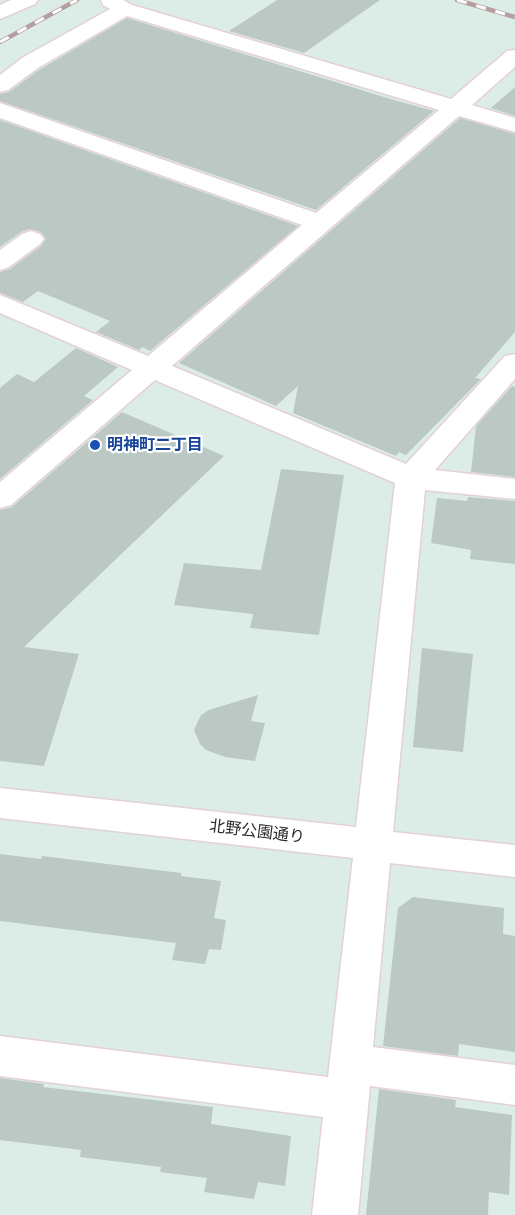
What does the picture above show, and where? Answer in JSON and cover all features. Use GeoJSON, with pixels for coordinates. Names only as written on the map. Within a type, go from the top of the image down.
{"type":"FeatureCollection","features":[{"type":"Feature","properties":{"kind":"street"},"geometry":{"type":"LineString","coordinates":[[0,13],[28,0]]}},
{"type":"Feature","properties":{"kind":"street"},"geometry":{"type":"LineString","coordinates":[[0,85],[118,5],[515,125]]}},
{"type":"Feature","properties":{"kind":"street"},"geometry":{"type":"LineString","coordinates":[[0,498],[515,56]]}},
{"type":"Feature","properties":{"kind":"street"},"geometry":{"type":"LineString","coordinates":[[0,110],[320,223]]}},
{"type":"Feature","properties":{"kind":"street"},"geometry":{"type":"LineString","coordinates":[[0,262],[31,239]]}},
{"type":"Feature","properties":{"kind":"street"},"geometry":{"type":"LineString","coordinates":[[0,303],[411,478],[515,489]]}},
{"type":"Feature","properties":{"kind":"street"},"geometry":{"type":"LineString","coordinates":[[334,1215],[411,478],[515,362]]}},
{"type":"Feature","properties":{"kind":"street","name":"北野公園通り"},"geometry":{"type":"LineString","coordinates":[[0,803],[515,861]]}},
{"type":"Feature","properties":{"kind":"street"},"geometry":{"type":"LineString","coordinates":[[0,1056],[349,1082],[515,1085]]}},
{"type":"Feature","properties":{"kind":"building"},"geometry":{"type":"Polygon","coordinates":[[[277,0],[380,0],[304,53],[229,31],[277,0]]]}},
{"type":"Feature","properties":{"kind":"building"},"geometry":{"type":"Polygon","coordinates":[[[127,18],[434,111],[316,210],[0,101],[0,94],[9,92],[39,70],[127,18]]]}},
{"type":"Feature","properties":{"kind":"building"},"geometry":{"type":"Polygon","coordinates":[[[515,87],[515,116],[491,108],[515,87]]]}},
{"type":"Feature","properties":{"kind":"building"},"geometry":{"type":"Polygon","coordinates":[[[460,118],[515,134],[515,332],[475,378],[481,379],[406,455],[399,452],[396,456],[293,413],[298,386],[276,406],[179,363],[460,118]]]}},
{"type":"Feature","properties":{"kind":"building"},"geometry":{"type":"Polygon","coordinates":[[[0,120],[298,226],[150,351],[142,347],[139,350],[96,332],[110,321],[38,291],[23,302],[0,293],[0,272],[10,269],[41,246],[46,239],[41,232],[30,229],[21,232],[0,247],[0,120]]]}},
{"type":"Feature","properties":{"kind":"building"},"geometry":{"type":"Polygon","coordinates":[[[76,348],[118,367],[84,396],[93,400],[0,479],[0,388],[17,374],[34,382],[76,348]]]}},
{"type":"Feature","properties":{"kind":"building"},"geometry":{"type":"Polygon","coordinates":[[[512,386],[515,387],[515,477],[471,472],[476,426],[512,386]]]}},
{"type":"Feature","properties":{"kind":"building"},"geometry":{"type":"Polygon","coordinates":[[[122,412],[224,456],[24,647],[79,654],[44,766],[0,761],[0,510],[12,507],[122,412]]]}},
{"type":"Feature","properties":{"kind":"building"},"geometry":{"type":"Polygon","coordinates":[[[281,469],[344,475],[319,635],[250,628],[253,614],[174,605],[184,563],[261,570],[281,469]]]}},
{"type":"Feature","properties":{"kind":"building"},"geometry":{"type":"Polygon","coordinates":[[[468,497],[515,501],[515,564],[470,559],[471,550],[431,543],[437,498],[467,501],[468,497]]]}},
{"type":"Feature","properties":{"kind":"building"},"geometry":{"type":"Polygon","coordinates":[[[422,648],[473,654],[463,752],[413,747],[422,648]]]}},
{"type":"Feature","properties":{"kind":"building"},"geometry":{"type":"Polygon","coordinates":[[[258,695],[251,721],[265,723],[255,761],[225,757],[206,750],[200,744],[194,730],[201,715],[209,710],[258,695]]]}},
{"type":"Feature","properties":{"kind":"building"},"geometry":{"type":"Polygon","coordinates":[[[0,854],[41,859],[42,856],[181,873],[181,876],[221,881],[214,918],[226,920],[221,950],[209,949],[205,964],[172,960],[176,943],[0,921],[0,854]]]}},
{"type":"Feature","properties":{"kind":"building"},"geometry":{"type":"Polygon","coordinates":[[[413,897],[504,908],[503,934],[515,936],[515,1052],[459,1044],[458,1056],[383,1046],[398,908],[413,897]]]}},
{"type":"Feature","properties":{"kind":"building"},"geometry":{"type":"Polygon","coordinates":[[[0,1078],[44,1084],[43,1087],[213,1107],[211,1124],[291,1136],[285,1186],[258,1182],[254,1199],[204,1192],[207,1178],[160,1172],[161,1167],[80,1157],[81,1150],[0,1140],[0,1078]]]}},
{"type":"Feature","properties":{"kind":"building"},"geometry":{"type":"Polygon","coordinates":[[[379,1089],[456,1100],[455,1107],[512,1115],[509,1195],[489,1192],[488,1215],[366,1215],[379,1089]]]}},
{"type":"Feature","properties":{"kind":"railway"},"geometry":{"type":"LineString","coordinates":[[0,42],[77,0]]}},
{"type":"Feature","properties":{"kind":"railway"},"geometry":{"type":"LineString","coordinates":[[457,0],[515,17]]}},
{"type":"Feature","properties":{"kind":"place","name":"明神町二丁目"},"geometry":{"type":"Point","coordinates":[95,445]}}]}
